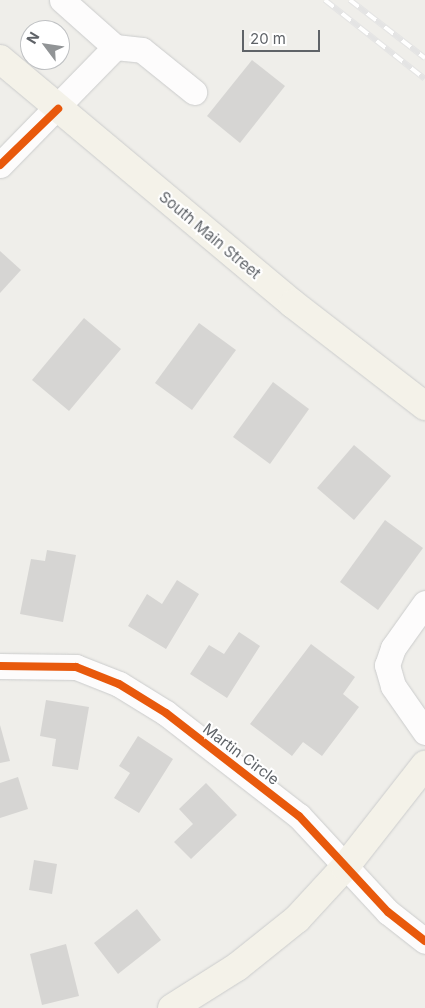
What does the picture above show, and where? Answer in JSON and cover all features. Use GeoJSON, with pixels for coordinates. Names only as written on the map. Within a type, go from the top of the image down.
{"type":"FeatureCollection","features":[{"type":"Feature","properties":{"kind":"main road","name":"South Main Street"},"geometry":{"type":"LineString","coordinates":[[0,59],[293,304],[425,406]]}},
{"type":"Feature","properties":{"kind":"main road"},"geometry":{"type":"LineString","coordinates":[[172,1008],[237,967],[297,919],[345,867],[425,765]]}},
{"type":"Feature","properties":{"kind":"street"},"geometry":{"type":"LineString","coordinates":[[62,0],[115,47],[142,50],[194,92]]}},
{"type":"Feature","properties":{"kind":"street"},"geometry":{"type":"LineString","coordinates":[[0,165],[58,109],[115,47]]}},
{"type":"Feature","properties":{"kind":"street"},"geometry":{"type":"LineString","coordinates":[[425,603],[393,648],[387,665],[393,686],[425,732]]}},
{"type":"Feature","properties":{"kind":"street","name":"Martin Circle"},"geometry":{"type":"LineString","coordinates":[[0,666],[76,667],[119,684],[166,713],[299,816],[388,912],[425,940]]}},
{"type":"Feature","properties":{"kind":"building"},"geometry":{"type":"Polygon","coordinates":[[[252,60],[285,86],[240,143],[207,116],[252,60]]]}},
{"type":"Feature","properties":{"kind":"building"},"geometry":{"type":"Polygon","coordinates":[[[0,251],[21,270],[0,293],[0,251]]]}},
{"type":"Feature","properties":{"kind":"building"},"geometry":{"type":"Polygon","coordinates":[[[84,318],[121,349],[69,411],[32,380],[84,318]]]}},
{"type":"Feature","properties":{"kind":"building"},"geometry":{"type":"Polygon","coordinates":[[[199,323],[236,350],[192,410],[155,383],[199,323]]]}},
{"type":"Feature","properties":{"kind":"building"},"geometry":{"type":"Polygon","coordinates":[[[273,382],[309,409],[270,464],[233,437],[273,382]]]}},
{"type":"Feature","properties":{"kind":"building"},"geometry":{"type":"Polygon","coordinates":[[[354,445],[391,476],[354,520],[317,488],[354,445]]]}},
{"type":"Feature","properties":{"kind":"building"},"geometry":{"type":"Polygon","coordinates":[[[385,520],[423,548],[378,610],[340,582],[385,520]]]}},
{"type":"Feature","properties":{"kind":"building"},"geometry":{"type":"Polygon","coordinates":[[[47,550],[76,555],[63,622],[20,614],[31,559],[45,561],[47,550]]]}},
{"type":"Feature","properties":{"kind":"building"},"geometry":{"type":"Polygon","coordinates":[[[177,580],[199,594],[166,649],[128,626],[147,594],[162,604],[177,580]]]}},
{"type":"Feature","properties":{"kind":"building"},"geometry":{"type":"Polygon","coordinates":[[[239,632],[260,646],[227,698],[190,674],[209,645],[224,654],[239,632]]]}},
{"type":"Feature","properties":{"kind":"building"},"geometry":{"type":"Polygon","coordinates":[[[311,644],[355,677],[343,694],[359,707],[322,756],[303,742],[292,756],[250,724],[311,644]]]}},
{"type":"Feature","properties":{"kind":"building"},"geometry":{"type":"Polygon","coordinates":[[[46,700],[89,707],[78,770],[52,766],[56,739],[40,736],[46,700]]]}},
{"type":"Feature","properties":{"kind":"building"},"geometry":{"type":"Polygon","coordinates":[[[0,725],[10,761],[0,763],[0,725]]]}},
{"type":"Feature","properties":{"kind":"building"},"geometry":{"type":"Polygon","coordinates":[[[138,736],[173,759],[139,813],[114,798],[130,773],[119,766],[138,736]]]}},
{"type":"Feature","properties":{"kind":"building"},"geometry":{"type":"Polygon","coordinates":[[[18,777],[28,809],[0,818],[0,783],[18,777]]]}},
{"type":"Feature","properties":{"kind":"building"},"geometry":{"type":"Polygon","coordinates":[[[206,783],[237,815],[191,859],[174,842],[193,824],[179,809],[206,783]]]}},
{"type":"Feature","properties":{"kind":"building"},"geometry":{"type":"Polygon","coordinates":[[[34,860],[57,864],[52,894],[29,890],[34,860]]]}},
{"type":"Feature","properties":{"kind":"building"},"geometry":{"type":"Polygon","coordinates":[[[137,909],[161,940],[118,974],[94,943],[137,909]]]}},
{"type":"Feature","properties":{"kind":"building"},"geometry":{"type":"Polygon","coordinates":[[[66,944],[79,996],[42,1005],[30,954],[66,944]]]}},
{"type":"Feature","properties":{"kind":"railway"},"geometry":{"type":"LineString","coordinates":[[325,0],[425,79]]}},
{"type":"Feature","properties":{"kind":"railway"},"geometry":{"type":"LineString","coordinates":[[350,0],[425,58]]}},
{"type":"Feature","properties":{"kind":"cycle path"},"geometry":{"type":"LineString","coordinates":[[0,165],[58,109]]}},
{"type":"Feature","properties":{"kind":"cycle path"},"geometry":{"type":"LineString","coordinates":[[0,666],[76,667],[119,684],[166,713],[299,816],[388,912],[425,941]]}}]}
